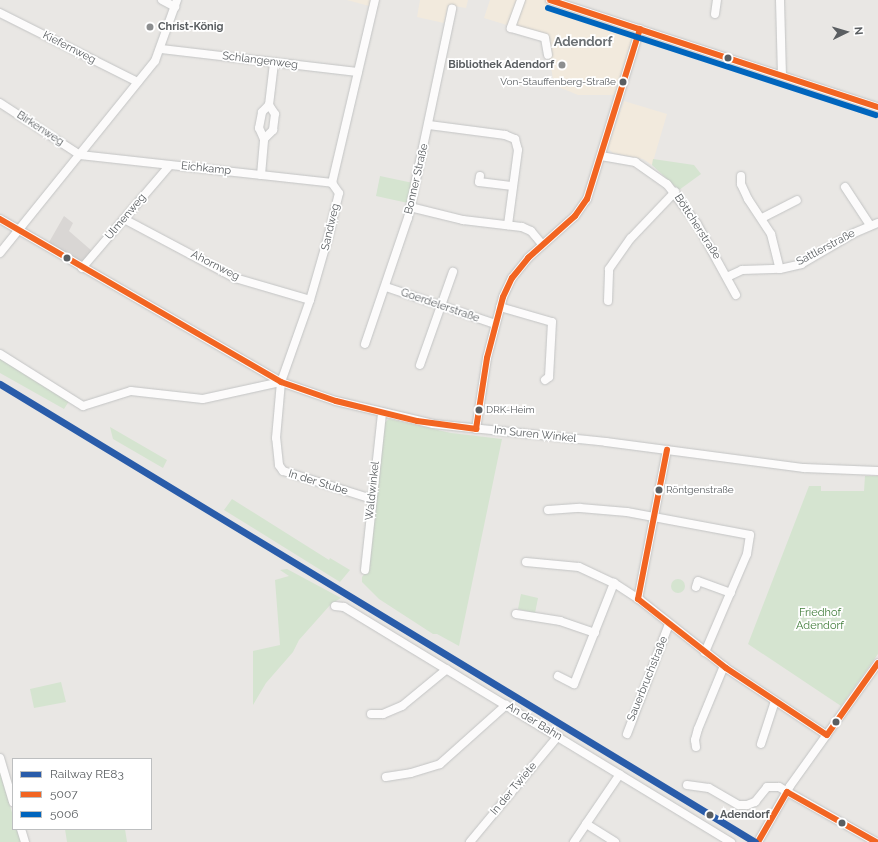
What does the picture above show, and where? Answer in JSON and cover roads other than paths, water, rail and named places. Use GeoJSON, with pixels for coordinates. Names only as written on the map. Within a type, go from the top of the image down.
{"type":"FeatureCollection","features":[{"type":"Feature","properties":{"kind":"street"},"geometry":{"type":"LineString","coordinates":[[0,253],[19,232],[138,82],[161,49],[176,3],[162,0]]}},
{"type":"Feature","properties":{"kind":"street","name":"Sandweg"},"geometry":{"type":"LineString","coordinates":[[282,382],[310,300],[338,192],[337,186],[332,183],[375,0]]}},
{"type":"Feature","properties":{"kind":"street"},"geometry":{"type":"LineString","coordinates":[[520,0],[511,28],[545,38],[548,56]]}},
{"type":"Feature","properties":{"kind":"street"},"geometry":{"type":"LineString","coordinates":[[550,0],[571,3],[640,29],[878,107]]}},
{"type":"Feature","properties":{"kind":"street"},"geometry":{"type":"LineString","coordinates":[[715,14],[717,0]]}},
{"type":"Feature","properties":{"kind":"street"},"geometry":{"type":"LineString","coordinates":[[780,0],[782,75]]}},
{"type":"Feature","properties":{"kind":"street","name":"Bonner Straße"},"geometry":{"type":"LineString","coordinates":[[365,344],[386,287],[410,207],[429,125],[435,82],[452,9]]}},
{"type":"Feature","properties":{"kind":"street","name":"Kiefernweg"},"geometry":{"type":"LineString","coordinates":[[0,13],[138,82]]}},
{"type":"Feature","properties":{"kind":"street"},"geometry":{"type":"LineString","coordinates":[[476,429],[484,373],[500,307],[513,276],[542,244],[583,206],[601,156],[640,29]]}},
{"type":"Feature","properties":{"kind":"street","name":"Schlangenweg"},"geometry":{"type":"LineString","coordinates":[[161,49],[358,72]]}},
{"type":"Feature","properties":{"kind":"street"},"geometry":{"type":"LineString","coordinates":[[261,176],[264,139],[259,130],[261,115],[269,105],[274,63]]}},
{"type":"Feature","properties":{"kind":"street","name":"Birkenweg"},"geometry":{"type":"LineString","coordinates":[[0,104],[80,155]]}},
{"type":"Feature","properties":{"kind":"street"},"geometry":{"type":"LineString","coordinates":[[264,139],[273,130],[274,114],[269,105]]}},
{"type":"Feature","properties":{"kind":"street"},"geometry":{"type":"LineString","coordinates":[[429,125],[505,135],[516,139],[518,146],[508,226]]}},
{"type":"Feature","properties":{"kind":"street","name":"Eichkamp"},"geometry":{"type":"LineString","coordinates":[[80,155],[332,183]]}},
{"type":"Feature","properties":{"kind":"street","name":"Böttcherstraße"},"geometry":{"type":"LineString","coordinates":[[601,156],[642,164],[675,192],[697,224],[736,295]]}},
{"type":"Feature","properties":{"kind":"street","name":"Ulmenweg"},"geometry":{"type":"LineString","coordinates":[[82,268],[170,165]]}},
{"type":"Feature","properties":{"kind":"street"},"geometry":{"type":"LineString","coordinates":[[480,176],[479,182],[513,186]]}},
{"type":"Feature","properties":{"kind":"street"},"geometry":{"type":"LineString","coordinates":[[741,176],[741,184],[746,195],[762,218],[774,242],[780,269]]}},
{"type":"Feature","properties":{"kind":"street"},"geometry":{"type":"LineString","coordinates":[[845,187],[874,224]]}},
{"type":"Feature","properties":{"kind":"street"},"geometry":{"type":"LineString","coordinates":[[608,301],[609,269],[631,238],[675,192]]}},
{"type":"Feature","properties":{"kind":"street"},"geometry":{"type":"LineString","coordinates":[[762,218],[797,200]]}},
{"type":"Feature","properties":{"kind":"street"},"geometry":{"type":"LineString","coordinates":[[410,207],[463,220],[508,226],[531,231],[542,244]]}},
{"type":"Feature","properties":{"kind":"street","name":"Im Suren Winkel"},"geometry":{"type":"LineString","coordinates":[[0,219],[19,232],[282,382],[336,401],[427,423],[667,450],[804,468],[878,471]]}},
{"type":"Feature","properties":{"kind":"street","name":"Ahornweg"},"geometry":{"type":"LineString","coordinates":[[124,219],[234,277],[310,300]]}},
{"type":"Feature","properties":{"kind":"street","name":"Sattlerstraße"},"geometry":{"type":"LineString","coordinates":[[727,277],[742,270],[780,269],[802,263],[874,224]]}},
{"type":"Feature","properties":{"kind":"street"},"geometry":{"type":"LineString","coordinates":[[420,365],[453,272]]}},
{"type":"Feature","properties":{"kind":"street","name":"Goerdelerstraße"},"geometry":{"type":"LineString","coordinates":[[386,287],[440,307],[495,324]]}},
{"type":"Feature","properties":{"kind":"street"},"geometry":{"type":"LineString","coordinates":[[500,307],[552,322],[549,377],[545,380]]}},
{"type":"Feature","properties":{"kind":"street"},"geometry":{"type":"LineString","coordinates":[[0,354],[83,406],[131,390],[203,399],[282,382]]}},
{"type":"Feature","properties":{"kind":"street","name":"In der Stube"},"geometry":{"type":"LineString","coordinates":[[282,382],[276,438],[281,469],[288,474],[372,499]]}},
{"type":"Feature","properties":{"kind":"street","name":"Waldwinkel"},"geometry":{"type":"LineString","coordinates":[[365,570],[382,413]]}},
{"type":"Feature","properties":{"kind":"street"},"geometry":{"type":"LineString","coordinates":[[638,599],[667,450]]}},
{"type":"Feature","properties":{"kind":"street"},"geometry":{"type":"LineString","coordinates":[[548,510],[592,509],[655,516],[750,535],[747,554],[705,652]]}},
{"type":"Feature","properties":{"kind":"street"},"geometry":{"type":"LineString","coordinates":[[526,562],[579,567],[614,583],[638,599],[724,666],[827,735]]}},
{"type":"Feature","properties":{"kind":"street"},"geometry":{"type":"LineString","coordinates":[[696,587],[698,581],[731,592]]}},
{"type":"Feature","properties":{"kind":"street"},"geometry":{"type":"LineString","coordinates":[[558,676],[574,684],[614,583]]}},
{"type":"Feature","properties":{"kind":"street","name":"An der Bahn"},"geometry":{"type":"LineString","coordinates":[[335,606],[344,607],[732,842]]}},
{"type":"Feature","properties":{"kind":"street"},"geometry":{"type":"LineString","coordinates":[[516,614],[560,621],[595,633]]}},
{"type":"Feature","properties":{"kind":"street","name":"Sauerbruchstraße"},"geometry":{"type":"LineString","coordinates":[[627,734],[669,624]]}},
{"type":"Feature","properties":{"kind":"street"},"geometry":{"type":"LineString","coordinates":[[760,838],[787,792],[878,663]]}},
{"type":"Feature","properties":{"kind":"street"},"geometry":{"type":"LineString","coordinates":[[696,747],[695,740],[698,729],[724,666]]}},
{"type":"Feature","properties":{"kind":"street"},"geometry":{"type":"LineString","coordinates":[[371,714],[384,714],[402,706],[447,669]]}},
{"type":"Feature","properties":{"kind":"street"},"geometry":{"type":"LineString","coordinates":[[761,744],[775,701]]}},
{"type":"Feature","properties":{"kind":"street"},"geometry":{"type":"LineString","coordinates":[[386,777],[411,773],[440,764],[506,705]]}},
{"type":"Feature","properties":{"kind":"street","name":"In der Twiete"},"geometry":{"type":"LineString","coordinates":[[470,842],[558,736]]}},
{"type":"Feature","properties":{"kind":"street"},"geometry":{"type":"LineString","coordinates":[[0,758],[12,799]]}},
{"type":"Feature","properties":{"kind":"street"},"geometry":{"type":"LineString","coordinates":[[574,842],[620,774]]}},
{"type":"Feature","properties":{"kind":"street"},"geometry":{"type":"LineString","coordinates":[[687,785],[709,788],[739,805],[755,802],[767,787],[779,787],[876,842]]}},
{"type":"Feature","properties":{"kind":"street"},"geometry":{"type":"LineString","coordinates":[[586,824],[614,842]]}},
{"type":"Feature","properties":{"kind":"street"},"geometry":{"type":"LineString","coordinates":[[21,830],[25,842]]}},
{"type":"Feature","properties":{"kind":"rail line","name":"RE83"},"geometry":{"type":"LineString","coordinates":[[0,384],[755,842]]}},
{"type":"Feature","properties":{"kind":"place","name":"Christ-König"},"geometry":{"type":"Point","coordinates":[150,27]}},
{"type":"Feature","properties":{"kind":"place","name":"Bibliothek Adendorf"},"geometry":{"type":"Point","coordinates":[562,65]}},
{"type":"Feature","properties":{"kind":"place","name":"Von-Stauffenberg-Straße"},"geometry":{"type":"Point","coordinates":[623,82]}},
{"type":"Feature","properties":{"kind":"place","name":"DRK-Heim"},"geometry":{"type":"Point","coordinates":[479,410]}},
{"type":"Feature","properties":{"kind":"place","name":"Röntgenstraße"},"geometry":{"type":"Point","coordinates":[659,490]}},
{"type":"Feature","properties":{"kind":"place","name":"Adendorf"},"geometry":{"type":"Point","coordinates":[710,815]}},
{"type":"Feature","properties":{"kind":"district","name":"Adendorf"},"geometry":{"type":"Point","coordinates":[583,42]}},
{"type":"Feature","properties":{"kind":"park label","name":"Friedhof Adendorf"},"geometry":{"type":"Point","coordinates":[820,620]}}]}
